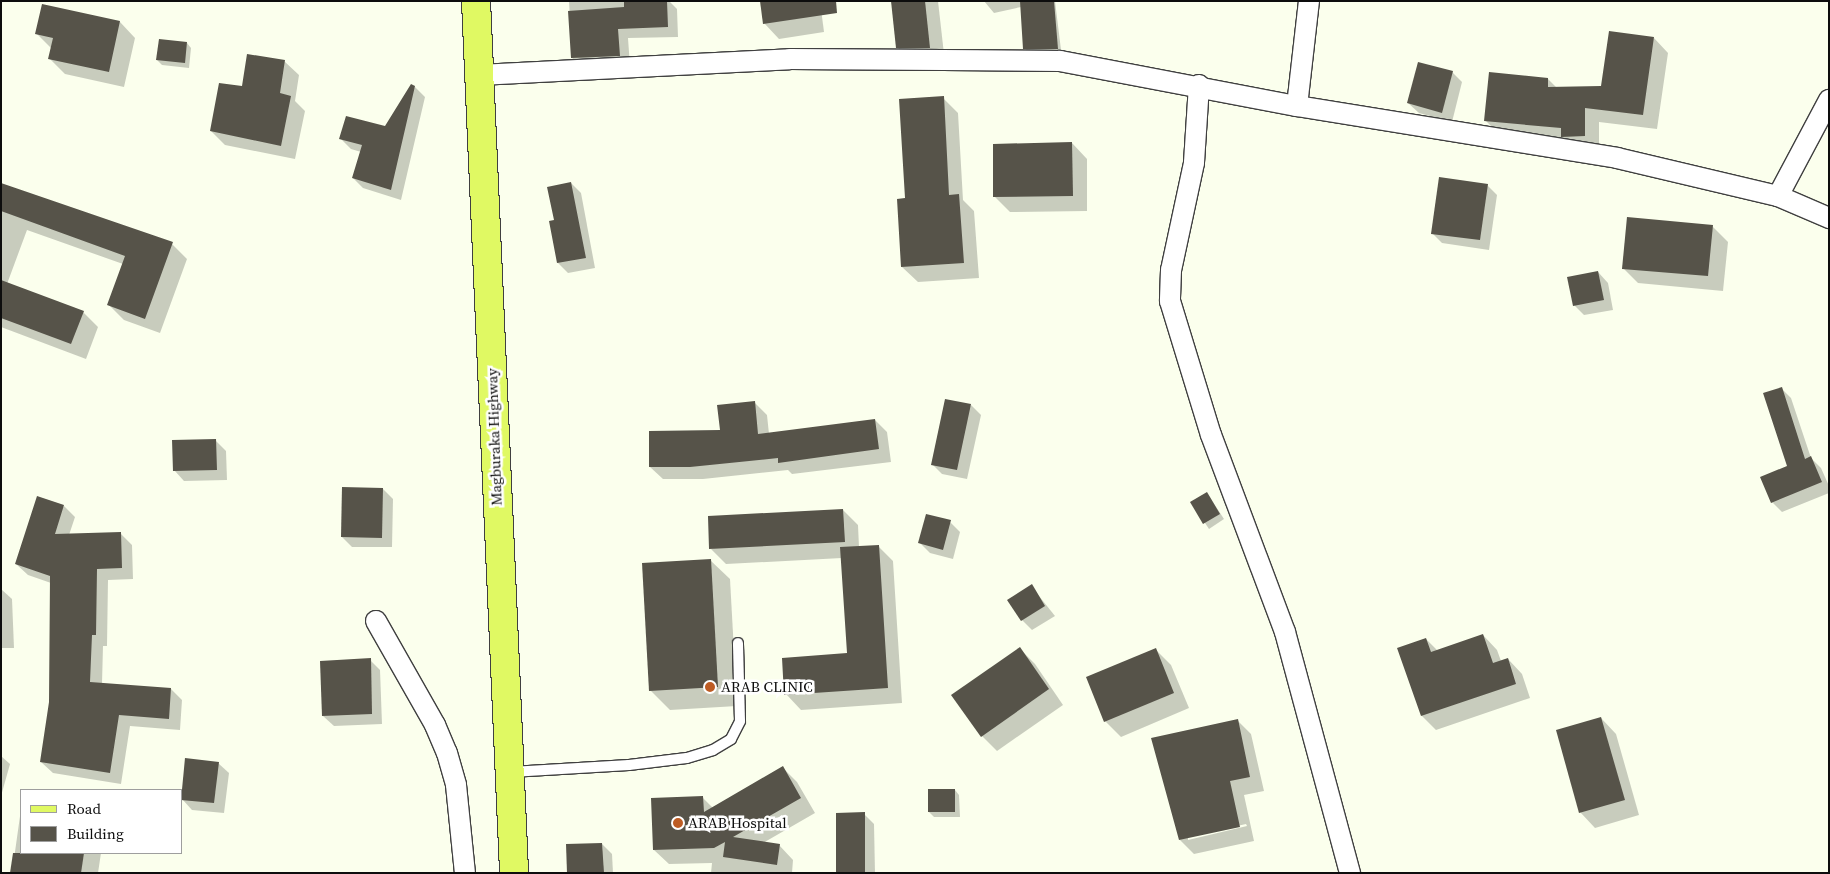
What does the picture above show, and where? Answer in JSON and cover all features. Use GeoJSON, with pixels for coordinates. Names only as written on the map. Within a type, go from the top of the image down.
{"type":"FeatureCollection","features":[{"type":"Feature","properties":{"kind":"main road","name":"Magburaka Highway"},"geometry":{"type":"LineString","coordinates":[[476,1],[514,873]]}},
{"type":"Feature","properties":{"kind":"street"},"geometry":{"type":"LineString","coordinates":[[1297,106],[1309,1]]}},
{"type":"Feature","properties":{"kind":"street"},"geometry":{"type":"LineString","coordinates":[[479,76],[790,59],[1060,61],[1199,85],[1297,106],[1617,158],[1778,196],[1829,218]]}},
{"type":"Feature","properties":{"kind":"street"},"geometry":{"type":"LineString","coordinates":[[1199,85],[1194,163],[1171,270],[1170,301],[1212,435],[1284,632],[1350,873]]}},
{"type":"Feature","properties":{"kind":"street"},"geometry":{"type":"LineString","coordinates":[[1778,196],[1829,100]]}},
{"type":"Feature","properties":{"kind":"street"},"geometry":{"type":"LineString","coordinates":[[376,621],[435,725],[447,753],[456,785],[465,873]]}},
{"type":"Feature","properties":{"kind":"lane"},"geometry":{"type":"LineString","coordinates":[[510,772],[638,764],[687,758],[713,750],[731,739],[740,721],[738,643]]}},
{"type":"Feature","properties":{"kind":"building"},"geometry":{"type":"Polygon","coordinates":[[[624,1],[667,1],[668,27],[618,29],[620,56],[571,58],[568,11],[624,7],[624,1]]]}},
{"type":"Feature","properties":{"kind":"building"},"geometry":{"type":"Polygon","coordinates":[[[760,1],[836,1],[837,13],[763,24],[760,1]]]}},
{"type":"Feature","properties":{"kind":"building"},"geometry":{"type":"Polygon","coordinates":[[[891,1],[925,1],[930,48],[896,48],[891,1]]]}},
{"type":"Feature","properties":{"kind":"building"},"geometry":{"type":"Polygon","coordinates":[[[1020,1],[1054,1],[1058,49],[1023,49],[1020,1]]]}},
{"type":"Feature","properties":{"kind":"building"},"geometry":{"type":"Polygon","coordinates":[[[42,4],[120,21],[109,72],[48,59],[53,38],[35,34],[42,4]]]}},
{"type":"Feature","properties":{"kind":"building"},"geometry":{"type":"Polygon","coordinates":[[[1609,31],[1654,37],[1643,115],[1585,108],[1585,136],[1561,137],[1561,128],[1484,121],[1489,72],[1548,78],[1548,87],[1601,86],[1609,31]]]}},
{"type":"Feature","properties":{"kind":"building"},"geometry":{"type":"Polygon","coordinates":[[[159,39],[187,42],[185,63],[156,60],[159,39]]]}},
{"type":"Feature","properties":{"kind":"building"},"geometry":{"type":"Polygon","coordinates":[[[247,54],[285,60],[280,93],[291,96],[281,146],[210,131],[219,83],[242,86],[247,54]]]}},
{"type":"Feature","properties":{"kind":"building"},"geometry":{"type":"Polygon","coordinates":[[[1418,62],[1453,71],[1442,113],[1407,103],[1418,62]]]}},
{"type":"Feature","properties":{"kind":"building"},"geometry":{"type":"Polygon","coordinates":[[[411,84],[415,86],[391,190],[352,178],[362,145],[339,139],[346,116],[385,126],[411,84]]]}},
{"type":"Feature","properties":{"kind":"building"},"geometry":{"type":"Polygon","coordinates":[[[944,96],[949,195],[959,194],[964,263],[901,267],[897,199],[905,198],[899,99],[944,96]]]}},
{"type":"Feature","properties":{"kind":"building"},"geometry":{"type":"Polygon","coordinates":[[[1072,142],[1073,196],[993,197],[993,144],[1072,142]]]}},
{"type":"Feature","properties":{"kind":"building"},"geometry":{"type":"Polygon","coordinates":[[[1439,177],[1488,184],[1480,240],[1431,234],[1439,177]]]}},
{"type":"Feature","properties":{"kind":"building"},"geometry":{"type":"Polygon","coordinates":[[[571,182],[586,258],[557,263],[549,221],[554,220],[547,187],[571,182]]]}},
{"type":"Feature","properties":{"kind":"building"},"geometry":{"type":"Polygon","coordinates":[[[1,183],[173,242],[145,319],[107,305],[125,256],[1,211],[1,183]]]}},
{"type":"Feature","properties":{"kind":"building"},"geometry":{"type":"Polygon","coordinates":[[[1627,217],[1713,225],[1708,276],[1622,269],[1627,217]]]}},
{"type":"Feature","properties":{"kind":"building"},"geometry":{"type":"Polygon","coordinates":[[[1598,271],[1604,300],[1573,306],[1567,277],[1598,271]]]}},
{"type":"Feature","properties":{"kind":"building"},"geometry":{"type":"Polygon","coordinates":[[[1,280],[84,311],[71,344],[1,318],[1,280]]]}},
{"type":"Feature","properties":{"kind":"building"},"geometry":{"type":"Polygon","coordinates":[[[1782,387],[1805,459],[1811,456],[1822,482],[1771,503],[1760,477],[1787,466],[1763,393],[1782,387]]]}},
{"type":"Feature","properties":{"kind":"building"},"geometry":{"type":"Polygon","coordinates":[[[945,399],[971,404],[957,470],[931,465],[945,399]]]}},
{"type":"Feature","properties":{"kind":"building"},"geometry":{"type":"Polygon","coordinates":[[[755,401],[758,434],[875,419],[879,449],[778,463],[778,458],[690,467],[649,467],[649,431],[720,430],[717,405],[755,401]]]}},
{"type":"Feature","properties":{"kind":"building"},"geometry":{"type":"Polygon","coordinates":[[[216,439],[217,470],[173,471],[172,440],[216,439]]]}},
{"type":"Feature","properties":{"kind":"building"},"geometry":{"type":"Polygon","coordinates":[[[342,487],[383,488],[382,538],[341,537],[342,487]]]}},
{"type":"Feature","properties":{"kind":"building"},"geometry":{"type":"Polygon","coordinates":[[[1207,492],[1220,514],[1203,524],[1190,502],[1207,492]]]}},
{"type":"Feature","properties":{"kind":"building"},"geometry":{"type":"Polygon","coordinates":[[[37,496],[64,505],[55,534],[121,532],[122,568],[97,569],[96,635],[92,635],[90,682],[171,688],[169,719],[119,715],[110,773],[40,762],[49,702],[50,576],[15,564],[37,496]]]}},
{"type":"Feature","properties":{"kind":"building"},"geometry":{"type":"Polygon","coordinates":[[[843,509],[845,542],[709,549],[708,516],[843,509]]]}},
{"type":"Feature","properties":{"kind":"building"},"geometry":{"type":"Polygon","coordinates":[[[926,514],[951,520],[943,550],[918,543],[926,514]]]}},
{"type":"Feature","properties":{"kind":"building"},"geometry":{"type":"Polygon","coordinates":[[[879,545],[888,688],[784,695],[782,658],[847,653],[840,547],[879,545]]]}},
{"type":"Feature","properties":{"kind":"building"},"geometry":{"type":"Polygon","coordinates":[[[711,559],[718,687],[649,691],[642,563],[711,559]]]}},
{"type":"Feature","properties":{"kind":"building"},"geometry":{"type":"Polygon","coordinates":[[[1032,584],[1045,606],[1021,621],[1007,600],[1032,584]]]}},
{"type":"Feature","properties":{"kind":"building"},"geometry":{"type":"Polygon","coordinates":[[[1483,634],[1493,663],[1508,658],[1516,684],[1421,716],[1397,648],[1426,638],[1431,652],[1483,634]]]}},
{"type":"Feature","properties":{"kind":"building"},"geometry":{"type":"Polygon","coordinates":[[[1020,647],[1049,689],[981,737],[951,695],[1020,647]]]}},
{"type":"Feature","properties":{"kind":"building"},"geometry":{"type":"Polygon","coordinates":[[[1156,648],[1174,693],[1104,722],[1086,677],[1156,648]]]}},
{"type":"Feature","properties":{"kind":"building"},"geometry":{"type":"Polygon","coordinates":[[[371,658],[372,714],[322,716],[320,661],[371,658]]]}},
{"type":"Feature","properties":{"kind":"building"},"geometry":{"type":"Polygon","coordinates":[[[1601,717],[1625,800],[1579,813],[1556,730],[1601,717]]]}},
{"type":"Feature","properties":{"kind":"building"},"geometry":{"type":"Polygon","coordinates":[[[1238,719],[1250,777],[1230,781],[1240,827],[1179,840],[1151,738],[1238,719]]]}},
{"type":"Feature","properties":{"kind":"building"},"geometry":{"type":"Polygon","coordinates":[[[185,758],[219,762],[214,803],[182,800],[185,758]]]}},
{"type":"Feature","properties":{"kind":"building"},"geometry":{"type":"Polygon","coordinates":[[[783,766],[801,798],[733,837],[780,844],[777,865],[723,857],[725,842],[714,848],[653,850],[651,798],[703,796],[704,812],[783,766]]]}},
{"type":"Feature","properties":{"kind":"building"},"geometry":{"type":"Polygon","coordinates":[[[928,789],[955,789],[955,812],[928,812],[928,789]]]}},
{"type":"Feature","properties":{"kind":"building"},"geometry":{"type":"Polygon","coordinates":[[[865,812],[865,873],[836,873],[836,813],[865,812]]]}},
{"type":"Feature","properties":{"kind":"building"},"geometry":{"type":"Polygon","coordinates":[[[602,843],[604,873],[567,873],[566,844],[602,843]]]}},
{"type":"Feature","properties":{"kind":"building"},"geometry":{"type":"Polygon","coordinates":[[[13,853],[84,854],[81,873],[10,873],[13,853]]]}},
{"type":"Feature","properties":{"kind":"place","name":"ARAB CLINIC"},"geometry":{"type":"Point","coordinates":[710,687]}},
{"type":"Feature","properties":{"kind":"place","name":"ARAB Hospital"},"geometry":{"type":"Point","coordinates":[678,823]}}]}
